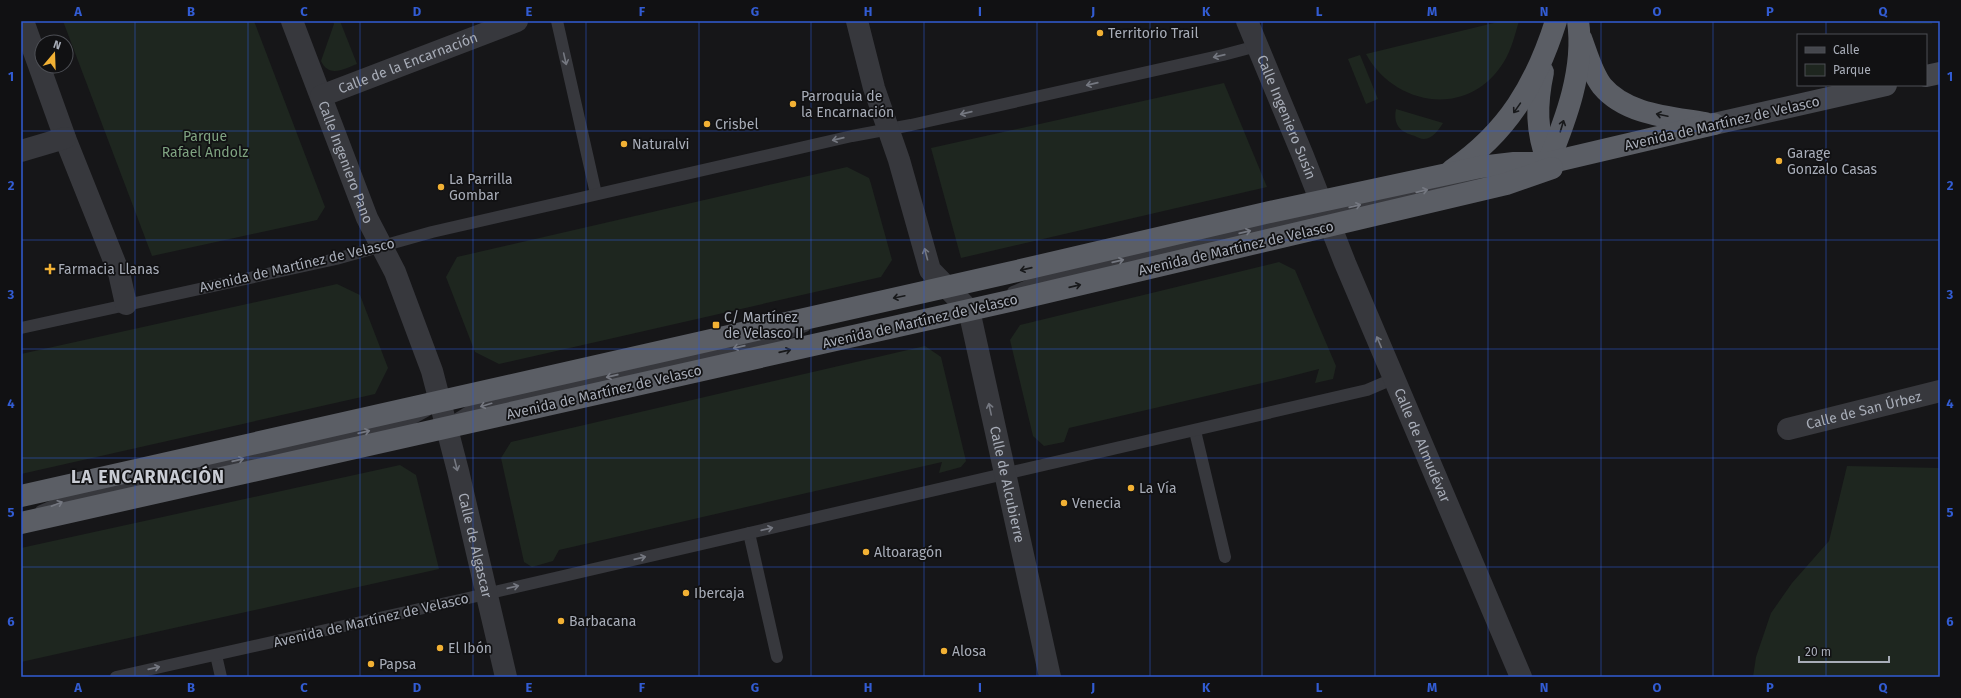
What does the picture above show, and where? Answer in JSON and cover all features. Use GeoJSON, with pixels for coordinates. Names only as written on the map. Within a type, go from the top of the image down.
{"type":"FeatureCollection","features":[{"type":"Feature","properties":{"kind":"highway"},"geometry":{"type":"LineString","coordinates":[[1446,174],[1486,144],[1505,124],[1534,78],[1547,48],[1556,21]]}},
{"type":"Feature","properties":{"kind":"highway"},"geometry":{"type":"LineString","coordinates":[[1548,163],[1570,102],[1577,70],[1579,30]]}},
{"type":"Feature","properties":{"kind":"highway"},"geometry":{"type":"LineString","coordinates":[[1579,30],[1594,73],[1602,86],[1614,98],[1627,105],[1645,111],[1714,124]]}},
{"type":"Feature","properties":{"kind":"highway"},"geometry":{"type":"LineString","coordinates":[[1547,48],[1540,84],[1538,132],[1548,163]]}},
{"type":"Feature","properties":{"kind":"highway","name":"Avenida de Martínez de Velasco"},"geometry":{"type":"LineString","coordinates":[[22,523],[827,314],[965,300],[1326,213],[1446,174],[1487,166],[1514,163],[1548,163],[1714,124]]}},
{"type":"Feature","properties":{"kind":"highway","name":"Avenida de Martínez de Velasco"},"geometry":{"type":"LineString","coordinates":[[21,496],[443,414],[965,300],[1326,213],[1506,184],[1544,172],[1581,156]]}},
{"type":"Feature","properties":{"kind":"main road"},"geometry":{"type":"LineString","coordinates":[[1927,76],[1940,73]]}},
{"type":"Feature","properties":{"kind":"main road","name":"Avenida de Martínez de Velasco"},"geometry":{"type":"LineString","coordinates":[[1714,124],[1882,86]]}},
{"type":"Feature","properties":{"kind":"street"},"geometry":{"type":"LineString","coordinates":[[22,21],[65,138],[119,273],[126,304]]}},
{"type":"Feature","properties":{"kind":"street","name":"Calle Ingeniero Pano"},"geometry":{"type":"LineString","coordinates":[[292,21],[367,218],[395,272],[432,371],[443,414]]}},
{"type":"Feature","properties":{"kind":"street","name":"Calle de la Encarnación"},"geometry":{"type":"LineString","coordinates":[[321,96],[517,21]]}},
{"type":"Feature","properties":{"kind":"street"},"geometry":{"type":"LineString","coordinates":[[857,21],[874,88],[900,160],[930,270],[965,300]]}},
{"type":"Feature","properties":{"kind":"street","name":"Calle Ingeniero Susín"},"geometry":{"type":"LineString","coordinates":[[1247,21],[1326,213]]}},
{"type":"Feature","properties":{"kind":"street"},"geometry":{"type":"LineString","coordinates":[[21,151],[65,138]]}},
{"type":"Feature","properties":{"kind":"street","name":"Calle de Almudévar"},"geometry":{"type":"LineString","coordinates":[[1326,213],[1521,677]]}},
{"type":"Feature","properties":{"kind":"street","name":"Calle de Alcubierre"},"geometry":{"type":"LineString","coordinates":[[965,300],[1050,677]]}},
{"type":"Feature","properties":{"kind":"street","name":"Calle de San Úrbez"},"geometry":{"type":"LineString","coordinates":[[1788,429],[1940,391]]}},
{"type":"Feature","properties":{"kind":"street","name":"Calle de Algascar"},"geometry":{"type":"LineString","coordinates":[[443,414],[506,677]]}},
{"type":"Feature","properties":{"kind":"lane"},"geometry":{"type":"LineString","coordinates":[[556,21],[596,194]]}},
{"type":"Feature","properties":{"kind":"lane","name":"Avenida de Martínez de Velasco"},"geometry":{"type":"LineString","coordinates":[[21,328],[336,259],[432,232],[596,194],[852,136],[889,130],[1215,57],[1257,46]]}},
{"type":"Feature","properties":{"kind":"lane"},"geometry":{"type":"LineString","coordinates":[[1326,213],[1548,163]]}},
{"type":"Feature","properties":{"kind":"lane","name":"Avenida de Martínez de Velasco"},"geometry":{"type":"LineString","coordinates":[[116,677],[1195,431],[1367,390],[1395,378]]}},
{"type":"Feature","properties":{"kind":"lane"},"geometry":{"type":"LineString","coordinates":[[1195,431],[1225,557]]}},
{"type":"Feature","properties":{"kind":"lane"},"geometry":{"type":"LineString","coordinates":[[749,533],[777,657]]}},
{"type":"Feature","properties":{"kind":"lane"},"geometry":{"type":"LineString","coordinates":[[216,655],[221,677]]}},
{"type":"Feature","properties":{"kind":"green space","name":"Parque Rafael Andolz"},"geometry":{"type":"Polygon","coordinates":[[[63,21],[254,21],[325,207],[317,220],[152,256],[74,50],[74,34],[68,34],[63,21]]]}},
{"type":"Feature","properties":{"kind":"green space"},"geometry":{"type":"Polygon","coordinates":[[[333,21],[340,21],[357,64],[337,71],[328,69],[321,61],[334,24],[333,21]]]}},
{"type":"Feature","properties":{"kind":"green space"},"geometry":{"type":"Polygon","coordinates":[[[1502,21],[1519,21],[1511,46],[1503,64],[1484,84],[1467,94],[1448,99],[1429,99],[1410,94],[1393,84],[1378,71],[1366,54],[1502,21]]]}},
{"type":"Feature","properties":{"kind":"green space"},"geometry":{"type":"Polygon","coordinates":[[[1869,21],[1932,21],[1932,24],[1870,23],[1869,21]]]}},
{"type":"Feature","properties":{"kind":"green space"},"geometry":{"type":"Polygon","coordinates":[[[1360,55],[1378,99],[1366,104],[1348,59],[1360,55]]]}},
{"type":"Feature","properties":{"kind":"green space"},"geometry":{"type":"Polygon","coordinates":[[[1224,83],[1267,187],[961,258],[931,148],[1224,83]]]}},
{"type":"Feature","properties":{"kind":"green space"},"geometry":{"type":"Polygon","coordinates":[[[1396,109],[1443,123],[1433,136],[1427,139],[1420,138],[1405,132],[1399,127],[1395,115],[1396,109]]]}},
{"type":"Feature","properties":{"kind":"green space"},"geometry":{"type":"Polygon","coordinates":[[[847,167],[869,178],[871,184],[892,260],[881,277],[499,364],[475,352],[446,277],[457,257],[847,167]]]}},
{"type":"Feature","properties":{"kind":"green space"},"geometry":{"type":"Polygon","coordinates":[[[1279,262],[1295,270],[1336,366],[1333,379],[1315,383],[1319,369],[1069,428],[1064,442],[1044,446],[1033,436],[1010,340],[1020,325],[1279,262]]]}},
{"type":"Feature","properties":{"kind":"green space"},"geometry":{"type":"Polygon","coordinates":[[[337,284],[360,295],[388,368],[375,394],[21,474],[21,354],[337,284]]]}},
{"type":"Feature","properties":{"kind":"green space"},"geometry":{"type":"Polygon","coordinates":[[[925,346],[941,357],[966,461],[961,467],[939,473],[942,462],[559,550],[553,561],[532,567],[524,562],[501,458],[511,442],[925,346]]]}},
{"type":"Feature","properties":{"kind":"green space"},"geometry":{"type":"Polygon","coordinates":[[[400,465],[416,475],[439,569],[21,662],[21,548],[400,465]]]}},
{"type":"Feature","properties":{"kind":"green space"},"geometry":{"type":"Polygon","coordinates":[[[1847,466],[1940,468],[1940,677],[1753,677],[1756,657],[1771,613],[1792,583],[1829,541],[1847,466]]]}},
{"type":"Feature","properties":{"kind":"place","name":"Territorio Trail"},"geometry":{"type":"Point","coordinates":[1100,33]}},
{"type":"Feature","properties":{"kind":"place","name":"Parroquia de la Encarnación"},"geometry":{"type":"Point","coordinates":[793,104]}},
{"type":"Feature","properties":{"kind":"place","name":"Crisbel"},"geometry":{"type":"Point","coordinates":[707,124]}},
{"type":"Feature","properties":{"kind":"place","name":"Naturalvi"},"geometry":{"type":"Point","coordinates":[624,144]}},
{"type":"Feature","properties":{"kind":"place","name":"Garage Gonzalo Casas"},"geometry":{"type":"Point","coordinates":[1779,161]}},
{"type":"Feature","properties":{"kind":"place","name":"La Parrilla Gombar"},"geometry":{"type":"Point","coordinates":[441,187]}},
{"type":"Feature","properties":{"kind":"place","name":"Farmacia Llanas"},"geometry":{"type":"Point","coordinates":[50,269]}},
{"type":"Feature","properties":{"kind":"place","name":"C/ Martínez de Velasco II"},"geometry":{"type":"Point","coordinates":[716,325]}},
{"type":"Feature","properties":{"kind":"place","name":"La Vía"},"geometry":{"type":"Point","coordinates":[1131,488]}},
{"type":"Feature","properties":{"kind":"place","name":"Venecia"},"geometry":{"type":"Point","coordinates":[1064,503]}},
{"type":"Feature","properties":{"kind":"place","name":"Altoaragón"},"geometry":{"type":"Point","coordinates":[866,552]}},
{"type":"Feature","properties":{"kind":"place","name":"Ibercaja"},"geometry":{"type":"Point","coordinates":[686,593]}},
{"type":"Feature","properties":{"kind":"place","name":"Barbacana"},"geometry":{"type":"Point","coordinates":[561,621]}},
{"type":"Feature","properties":{"kind":"place","name":"El Ibón"},"geometry":{"type":"Point","coordinates":[440,648]}},
{"type":"Feature","properties":{"kind":"place","name":"Alosa"},"geometry":{"type":"Point","coordinates":[944,651]}},
{"type":"Feature","properties":{"kind":"place","name":"Papsa"},"geometry":{"type":"Point","coordinates":[371,664]}},
{"type":"Feature","properties":{"kind":"district","name":"LA ENCARNACIÓN"},"geometry":{"type":"Point","coordinates":[148,477]}}]}
